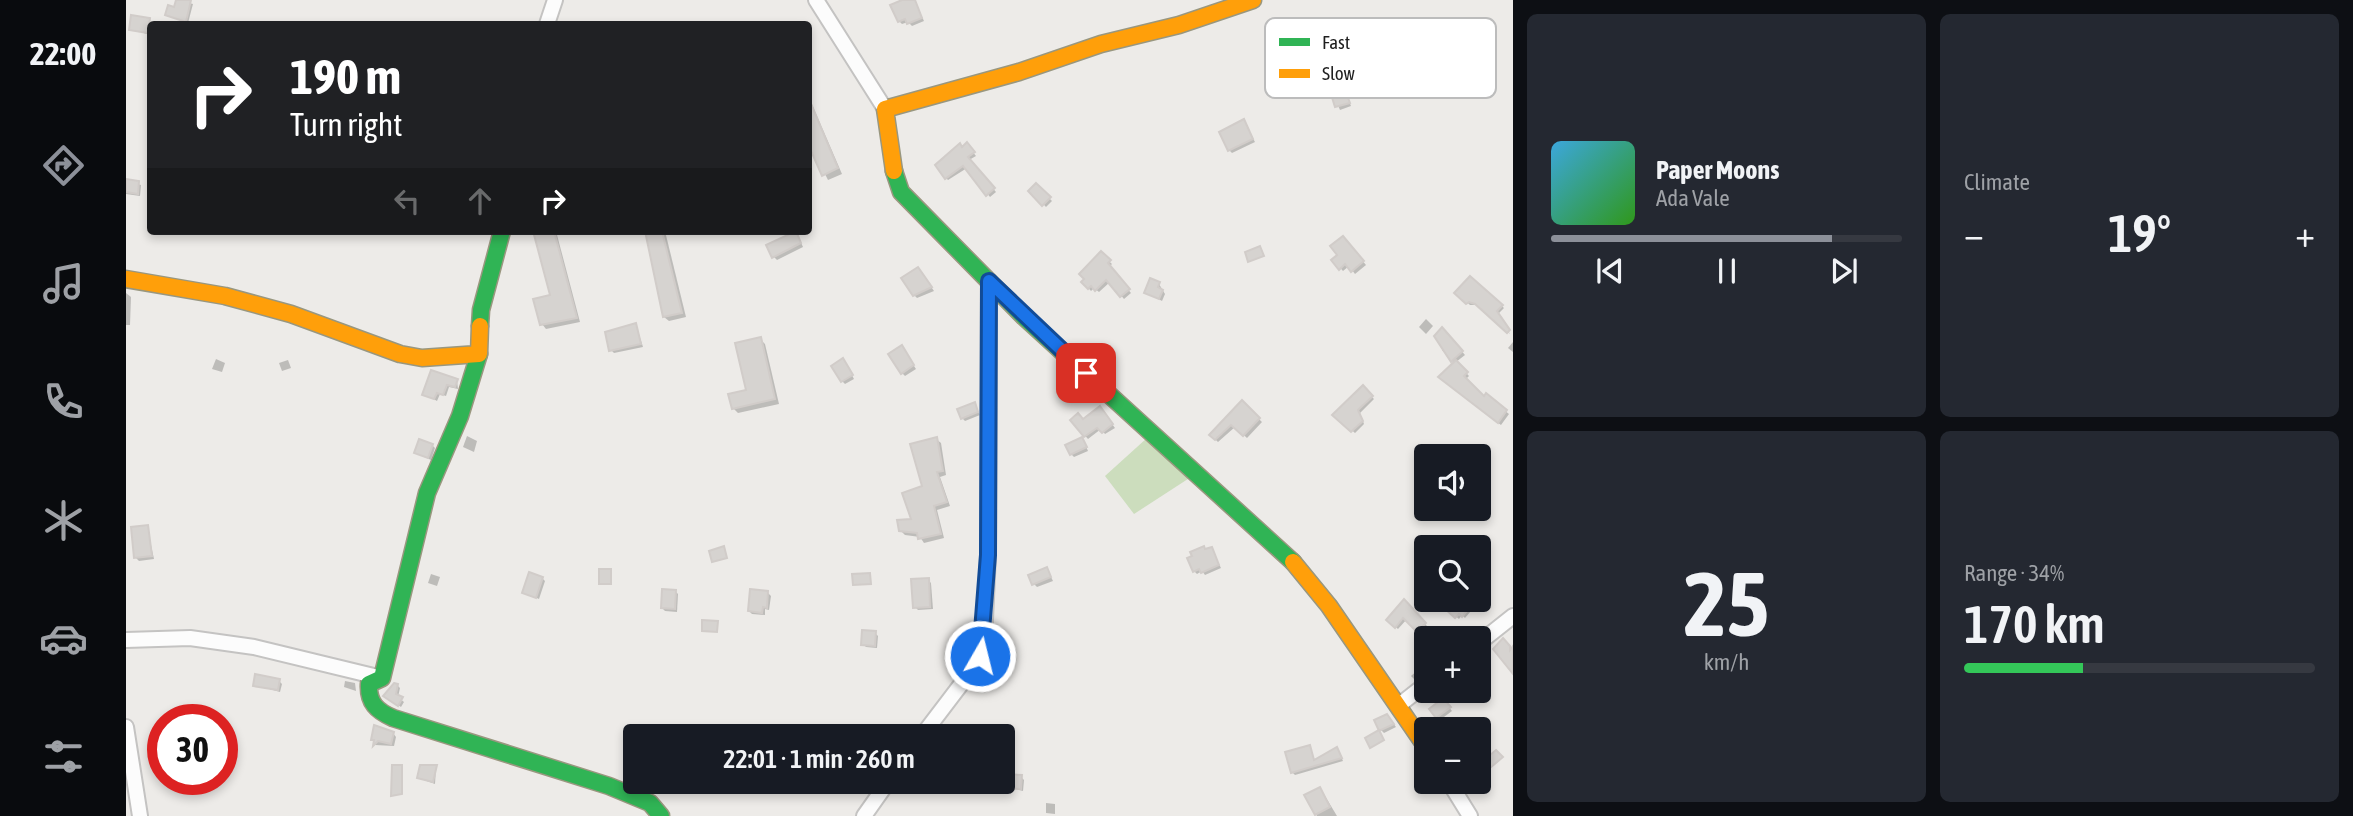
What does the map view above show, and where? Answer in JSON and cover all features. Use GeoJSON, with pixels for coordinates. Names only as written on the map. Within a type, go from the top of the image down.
{"type":"FeatureCollection","features":[{"type":"Feature","properties":{"kind":"street"},"geometry":{"type":"LineString","coordinates":[[548,21],[555,0]]}},
{"type":"Feature","properties":{"kind":"street"},"geometry":{"type":"LineString","coordinates":[[816,0],[885,109],[892,132],[893,174],[901,192],[989,281],[1161,443],[1283,550],[1329,606],[1414,729]]}},
{"type":"Feature","properties":{"kind":"street"},"geometry":{"type":"LineString","coordinates":[[885,109],[994,79],[1101,44],[1179,25],[1253,0]]}},
{"type":"Feature","properties":{"kind":"street"},"geometry":{"type":"LineString","coordinates":[[383,678],[427,492],[460,416],[479,355],[481,310],[501,235]]}},
{"type":"Feature","properties":{"kind":"street"},"geometry":{"type":"LineString","coordinates":[[126,279],[238,300],[291,314],[400,354],[422,358],[479,355]]}},
{"type":"Feature","properties":{"kind":"street"},"geometry":{"type":"LineString","coordinates":[[931,724],[975,666],[984,641],[988,555],[989,281]]}},
{"type":"Feature","properties":{"kind":"street"},"geometry":{"type":"LineString","coordinates":[[1491,633],[1513,616]]}},
{"type":"Feature","properties":{"kind":"street"},"geometry":{"type":"LineString","coordinates":[[126,640],[180,638],[254,647],[383,678]]}},
{"type":"Feature","properties":{"kind":"street"},"geometry":{"type":"LineString","coordinates":[[383,678],[369,684],[368,694],[372,706],[383,713],[609,786],[650,803],[660,816]]}},
{"type":"Feature","properties":{"kind":"street"},"geometry":{"type":"LineString","coordinates":[[1398,706],[1414,693]]}},
{"type":"Feature","properties":{"kind":"street"},"geometry":{"type":"LineString","coordinates":[[126,727],[139,816]]}},
{"type":"Feature","properties":{"kind":"street"},"geometry":{"type":"LineString","coordinates":[[864,816],[880,794]]}},
{"type":"Feature","properties":{"kind":"street"},"geometry":{"type":"LineString","coordinates":[[1456,794],[1469,816]]}},
{"type":"Feature","properties":{"kind":"green space"},"geometry":{"type":"Polygon","coordinates":[[[1147,438],[1191,477],[1134,514],[1105,476],[1147,438]]]}},
{"type":"Feature","properties":{"kind":"building"},"geometry":{"type":"Polygon","coordinates":[[[176,0],[191,0],[186,21],[165,15],[168,5],[174,7],[176,0]]]}},
{"type":"Feature","properties":{"kind":"building"},"geometry":{"type":"Polygon","coordinates":[[[902,0],[915,0],[922,18],[907,24],[905,19],[898,22],[890,5],[902,0]]]}},
{"type":"Feature","properties":{"kind":"building"},"geometry":{"type":"Polygon","coordinates":[[[131,15],[150,18],[147,21],[147,33],[129,30],[131,15]]]}},
{"type":"Feature","properties":{"kind":"building"},"geometry":{"type":"Polygon","coordinates":[[[1332,98],[1348,98],[1350,103],[1335,107],[1332,98]]]}},
{"type":"Feature","properties":{"kind":"building"},"geometry":{"type":"Polygon","coordinates":[[[812,106],[838,168],[822,176],[812,153],[812,106]]]}},
{"type":"Feature","properties":{"kind":"building"},"geometry":{"type":"Polygon","coordinates":[[[1244,119],[1253,139],[1228,151],[1219,132],[1244,119]]]}},
{"type":"Feature","properties":{"kind":"building"},"geometry":{"type":"Polygon","coordinates":[[[967,142],[975,152],[968,157],[995,188],[986,196],[963,166],[945,179],[935,165],[960,143],[962,147],[967,142]]]}},
{"type":"Feature","properties":{"kind":"building"},"geometry":{"type":"Polygon","coordinates":[[[126,179],[139,181],[138,194],[126,192],[126,179]]]}},
{"type":"Feature","properties":{"kind":"building"},"geometry":{"type":"Polygon","coordinates":[[[1036,183],[1051,197],[1042,206],[1028,191],[1036,183]]]}},
{"type":"Feature","properties":{"kind":"building"},"geometry":{"type":"Polygon","coordinates":[[[534,235],[555,235],[577,318],[540,325],[533,299],[550,295],[534,235]]]}},
{"type":"Feature","properties":{"kind":"building"},"geometry":{"type":"Polygon","coordinates":[[[646,235],[663,235],[682,313],[663,317],[646,235]]]}},
{"type":"Feature","properties":{"kind":"building"},"geometry":{"type":"Polygon","coordinates":[[[787,235],[798,235],[801,243],[772,258],[766,245],[787,235]]]}},
{"type":"Feature","properties":{"kind":"building"},"geometry":{"type":"Polygon","coordinates":[[[1343,236],[1364,261],[1351,272],[1345,264],[1339,270],[1331,260],[1337,255],[1330,246],[1343,236]]]}},
{"type":"Feature","properties":{"kind":"building"},"geometry":{"type":"Polygon","coordinates":[[[1260,246],[1264,256],[1248,262],[1245,252],[1260,246]]]}},
{"type":"Feature","properties":{"kind":"building"},"geometry":{"type":"Polygon","coordinates":[[[1101,251],[1111,260],[1108,263],[1130,289],[1120,297],[1106,280],[1095,291],[1091,286],[1088,289],[1081,282],[1084,279],[1079,274],[1101,251]]]}},
{"type":"Feature","properties":{"kind":"building"},"geometry":{"type":"Polygon","coordinates":[[[918,267],[932,287],[913,296],[901,278],[918,267]]]}},
{"type":"Feature","properties":{"kind":"building"},"geometry":{"type":"Polygon","coordinates":[[[1470,276],[1503,305],[1497,311],[1510,330],[1507,333],[1475,304],[1466,304],[1454,293],[1470,276]]]}},
{"type":"Feature","properties":{"kind":"building"},"geometry":{"type":"Polygon","coordinates":[[[1150,278],[1160,282],[1158,287],[1163,290],[1159,299],[1144,293],[1150,278]]]}},
{"type":"Feature","properties":{"kind":"building"},"geometry":{"type":"Polygon","coordinates":[[[636,323],[641,344],[609,351],[605,332],[636,323]]]}},
{"type":"Feature","properties":{"kind":"building"},"geometry":{"type":"Polygon","coordinates":[[[1442,327],[1463,351],[1451,362],[1434,336],[1442,327]]]}},
{"type":"Feature","properties":{"kind":"building"},"geometry":{"type":"Polygon","coordinates":[[[761,337],[775,399],[732,409],[728,394],[746,390],[735,343],[761,337]]]}},
{"type":"Feature","properties":{"kind":"building"},"geometry":{"type":"Polygon","coordinates":[[[902,345],[914,365],[901,374],[888,354],[902,345]]]}},
{"type":"Feature","properties":{"kind":"building"},"geometry":{"type":"Polygon","coordinates":[[[843,358],[853,375],[841,382],[831,366],[843,358]]]}},
{"type":"Feature","properties":{"kind":"building"},"geometry":{"type":"Polygon","coordinates":[[[1456,360],[1468,372],[1464,376],[1484,396],[1486,393],[1507,410],[1498,423],[1438,377],[1456,360]]]}},
{"type":"Feature","properties":{"kind":"building"},"geometry":{"type":"Polygon","coordinates":[[[431,370],[458,379],[455,387],[447,385],[443,395],[437,393],[434,399],[422,395],[431,370]]]}},
{"type":"Feature","properties":{"kind":"building"},"geometry":{"type":"Polygon","coordinates":[[[1363,385],[1373,396],[1358,410],[1363,421],[1351,432],[1332,415],[1363,385]]]}},
{"type":"Feature","properties":{"kind":"building"},"geometry":{"type":"Polygon","coordinates":[[[1242,400],[1260,418],[1243,436],[1231,425],[1215,440],[1209,435],[1242,400]]]}},
{"type":"Feature","properties":{"kind":"building"},"geometry":{"type":"Polygon","coordinates":[[[975,402],[978,412],[961,419],[957,409],[975,402]]]}},
{"type":"Feature","properties":{"kind":"building"},"geometry":{"type":"Polygon","coordinates":[[[1100,406],[1113,424],[1102,433],[1097,428],[1084,437],[1070,420],[1078,413],[1083,419],[1100,406]]]}},
{"type":"Feature","properties":{"kind":"building"},"geometry":{"type":"Polygon","coordinates":[[[937,437],[943,471],[937,472],[947,502],[934,506],[941,534],[918,539],[917,533],[899,531],[897,520],[911,519],[902,493],[922,486],[910,444],[937,437]]]}},
{"type":"Feature","properties":{"kind":"building"},"geometry":{"type":"Polygon","coordinates":[[[1082,437],[1087,447],[1070,455],[1065,445],[1082,437]]]}},
{"type":"Feature","properties":{"kind":"building"},"geometry":{"type":"Polygon","coordinates":[[[419,439],[433,444],[428,458],[414,453],[419,439]]]}},
{"type":"Feature","properties":{"kind":"building"},"geometry":{"type":"Polygon","coordinates":[[[148,525],[152,556],[134,558],[131,527],[148,525]]]}},
{"type":"Feature","properties":{"kind":"building"},"geometry":{"type":"Polygon","coordinates":[[[724,546],[727,558],[712,562],[709,551],[724,546]]]}},
{"type":"Feature","properties":{"kind":"building"},"geometry":{"type":"Polygon","coordinates":[[[1204,546],[1205,549],[1212,547],[1219,565],[1201,573],[1199,569],[1193,572],[1187,558],[1192,556],[1190,552],[1204,546]]]}},
{"type":"Feature","properties":{"kind":"building"},"geometry":{"type":"Polygon","coordinates":[[[1047,567],[1051,577],[1032,585],[1028,575],[1047,567]]]}},
{"type":"Feature","properties":{"kind":"building"},"geometry":{"type":"Polygon","coordinates":[[[599,569],[611,569],[611,584],[599,584],[599,569]]]}},
{"type":"Feature","properties":{"kind":"building"},"geometry":{"type":"Polygon","coordinates":[[[529,572],[543,577],[536,598],[522,593],[529,572]]]}},
{"type":"Feature","properties":{"kind":"building"},"geometry":{"type":"Polygon","coordinates":[[[870,573],[871,584],[853,585],[852,574],[870,573]]]}},
{"type":"Feature","properties":{"kind":"building"},"geometry":{"type":"Polygon","coordinates":[[[929,578],[930,607],[913,608],[911,579],[929,578]]]}},
{"type":"Feature","properties":{"kind":"building"},"geometry":{"type":"Polygon","coordinates":[[[662,589],[676,590],[675,609],[661,608],[662,589]]]}},
{"type":"Feature","properties":{"kind":"building"},"geometry":{"type":"Polygon","coordinates":[[[750,589],[768,591],[767,608],[763,607],[762,613],[748,611],[750,589]]]}},
{"type":"Feature","properties":{"kind":"building"},"geometry":{"type":"Polygon","coordinates":[[[1404,599],[1426,623],[1423,626],[1414,626],[1414,629],[1403,618],[1395,628],[1386,620],[1404,599]]]}},
{"type":"Feature","properties":{"kind":"building"},"geometry":{"type":"Polygon","coordinates":[[[1448,612],[1466,612],[1462,617],[1459,614],[1455,618],[1448,612]]]}},
{"type":"Feature","properties":{"kind":"building"},"geometry":{"type":"Polygon","coordinates":[[[702,620],[718,621],[717,632],[702,631],[702,620]]]}},
{"type":"Feature","properties":{"kind":"building"},"geometry":{"type":"Polygon","coordinates":[[[862,630],[876,631],[875,646],[861,645],[862,630]]]}},
{"type":"Feature","properties":{"kind":"building"},"geometry":{"type":"Polygon","coordinates":[[[1503,638],[1510,650],[1513,646],[1513,674],[1493,649],[1503,638]]]}},
{"type":"Feature","properties":{"kind":"building"},"geometry":{"type":"Polygon","coordinates":[[[255,674],[280,679],[278,690],[253,686],[255,674]]]}},
{"type":"Feature","properties":{"kind":"building"},"geometry":{"type":"Polygon","coordinates":[[[394,683],[398,684],[396,694],[403,697],[398,706],[383,696],[394,683]]]}},
{"type":"Feature","properties":{"kind":"building"},"geometry":{"type":"Polygon","coordinates":[[[1437,703],[1447,703],[1451,707],[1437,717],[1429,709],[1437,703]]]}},
{"type":"Feature","properties":{"kind":"building"},"geometry":{"type":"Polygon","coordinates":[[[1387,714],[1394,724],[1379,731],[1374,720],[1387,714]]]}},
{"type":"Feature","properties":{"kind":"building"},"geometry":{"type":"Polygon","coordinates":[[[374,725],[394,732],[391,744],[378,741],[373,746],[374,740],[371,740],[374,725]]]}},
{"type":"Feature","properties":{"kind":"building"},"geometry":{"type":"Polygon","coordinates":[[[1379,730],[1384,740],[1370,748],[1365,738],[1379,730]]]}},
{"type":"Feature","properties":{"kind":"building"},"geometry":{"type":"Polygon","coordinates":[[[1310,745],[1314,760],[1337,747],[1342,758],[1291,773],[1285,752],[1310,745]]]}},
{"type":"Feature","properties":{"kind":"building"},"geometry":{"type":"Polygon","coordinates":[[[1496,750],[1503,757],[1491,767],[1491,754],[1496,750]]]}},
{"type":"Feature","properties":{"kind":"building"},"geometry":{"type":"Polygon","coordinates":[[[392,765],[402,765],[402,794],[391,796],[392,765]]]}},
{"type":"Feature","properties":{"kind":"building"},"geometry":{"type":"Polygon","coordinates":[[[420,765],[437,765],[433,782],[417,778],[420,765]]]}},
{"type":"Feature","properties":{"kind":"building"},"geometry":{"type":"Polygon","coordinates":[[[1015,775],[1022,775],[1021,789],[1015,789],[1015,775]]]}},
{"type":"Feature","properties":{"kind":"building"},"geometry":{"type":"Polygon","coordinates":[[[1320,787],[1330,807],[1315,815],[1304,795],[1320,787]]]}},
{"type":"Feature","properties":{"kind":"traffic: fast"},"geometry":{"type":"LineString","coordinates":[[894,171],[901,192],[1024,317],[1293,562]]}},
{"type":"Feature","properties":{"kind":"traffic: fast"},"geometry":{"type":"LineString","coordinates":[[480,326],[481,310],[501,235]]}},
{"type":"Feature","properties":{"kind":"traffic: fast"},"geometry":{"type":"LineString","coordinates":[[479,354],[460,416],[427,493],[382,678],[369,684],[372,701],[378,709],[393,718],[609,786],[650,803],[661,816]]}},
{"type":"Feature","properties":{"kind":"traffic: slow"},"geometry":{"type":"LineString","coordinates":[[894,171],[885,109],[1019,72],[1101,44],[1179,25],[1253,0]]}},
{"type":"Feature","properties":{"kind":"traffic: slow"},"geometry":{"type":"LineString","coordinates":[[126,279],[225,296],[291,314],[400,354],[422,358],[479,354],[480,326]]}},
{"type":"Feature","properties":{"kind":"traffic: slow"},"geometry":{"type":"LineString","coordinates":[[1293,562],[1329,606],[1414,730]]}},
{"type":"Feature","properties":{"kind":"route"},"geometry":{"type":"LineString","coordinates":[[980,656],[984,641],[988,555],[986,494],[989,281],[1086,373]]}}]}
